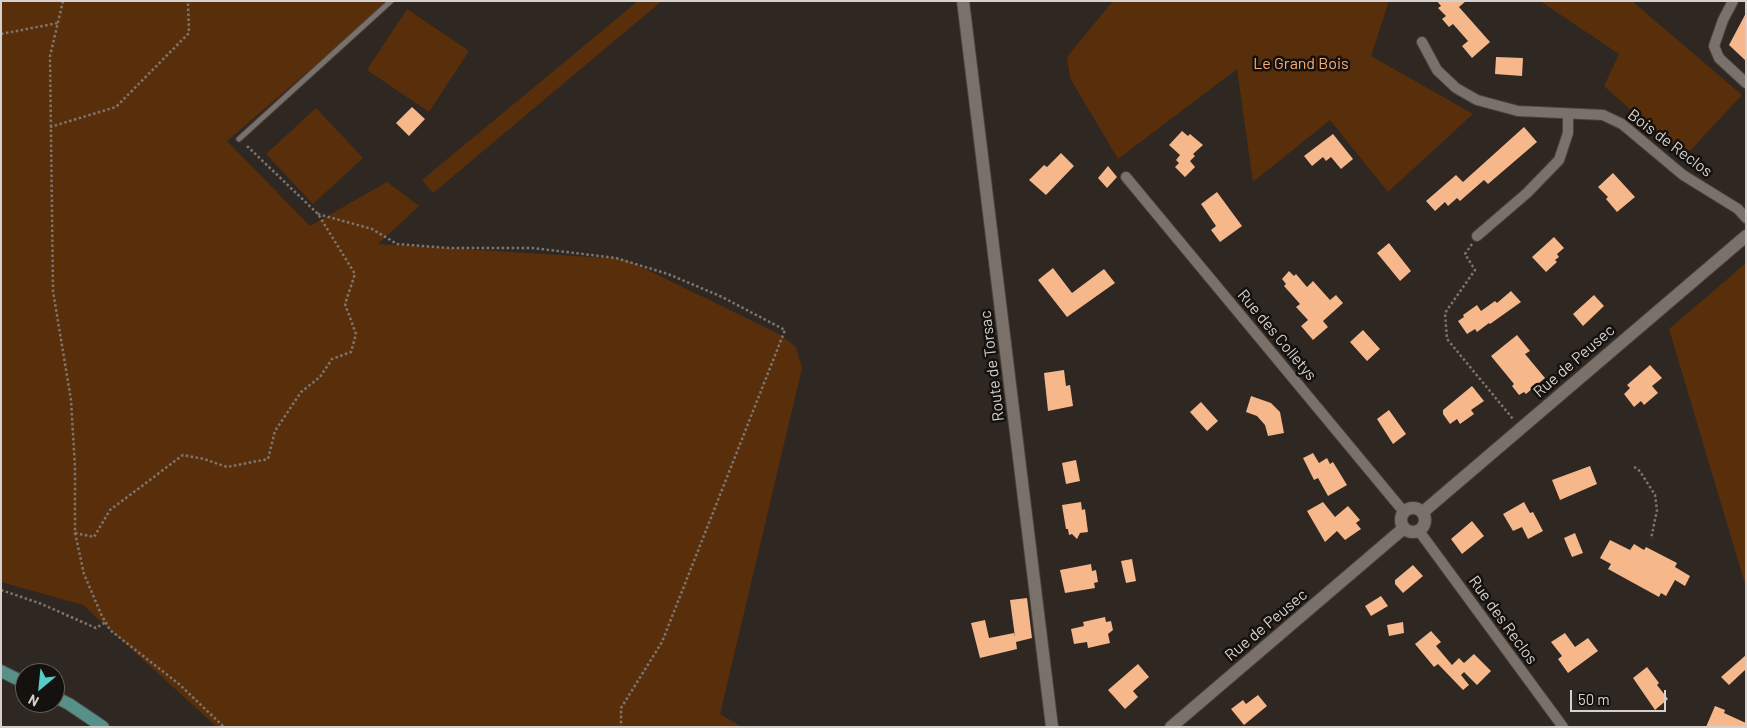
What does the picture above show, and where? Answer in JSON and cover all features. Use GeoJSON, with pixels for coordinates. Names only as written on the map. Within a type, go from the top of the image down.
{"type":"FeatureCollection","features":[{"type":"Feature","properties":{"kind":"main road"},"geometry":{"type":"LineString","coordinates":[[1,671],[15,677]]}},
{"type":"Feature","properties":{"kind":"main road"},"geometry":{"type":"LineString","coordinates":[[65,702],[103,727]]}},
{"type":"Feature","properties":{"kind":"street","name":"Route de Torsac"},"geometry":{"type":"LineString","coordinates":[[964,1],[1052,727]]}},
{"type":"Feature","properties":{"kind":"street"},"geometry":{"type":"LineString","coordinates":[[1733,1],[1723,20],[1714,46],[1719,58],[1746,83]]}},
{"type":"Feature","properties":{"kind":"street","name":"Bois de Reclos"},"geometry":{"type":"LineString","coordinates":[[1422,42],[1437,70],[1456,88],[1477,100],[1518,111],[1603,115],[1622,124],[1683,175],[1738,209],[1746,218]]}},
{"type":"Feature","properties":{"kind":"street"},"geometry":{"type":"LineString","coordinates":[[1477,236],[1527,192],[1559,160],[1568,133],[1568,114]]}},
{"type":"Feature","properties":{"kind":"street","name":"Rue des Colletys"},"geometry":{"type":"LineString","coordinates":[[1126,177],[1404,512]]}},
{"type":"Feature","properties":{"kind":"street","name":"Rue de Peusec"},"geometry":{"type":"LineString","coordinates":[[1423,512],[1746,236]]}},
{"type":"Feature","properties":{"kind":"street"},"geometry":{"type":"LineString","coordinates":[[1416,508],[1423,512],[1426,522],[1419,531],[1412,532],[1404,528],[1401,518],[1404,512],[1416,508]]}},
{"type":"Feature","properties":{"kind":"street","name":"Rue de Peusec"},"geometry":{"type":"LineString","coordinates":[[1171,727],[1404,528]]}},
{"type":"Feature","properties":{"kind":"street","name":"Rue des Reclos"},"geometry":{"type":"LineString","coordinates":[[1419,531],[1564,727]]}},
{"type":"Feature","properties":{"kind":"lane"},"geometry":{"type":"LineString","coordinates":[[239,139],[392,1]]}},
{"type":"Feature","properties":{"kind":"path"},"geometry":{"type":"LineString","coordinates":[[63,1],[50,56],[53,291],[71,400],[75,466],[75,534],[84,574],[110,630],[179,684],[224,727]]}},
{"type":"Feature","properties":{"kind":"path"},"geometry":{"type":"LineString","coordinates":[[50,127],[116,107],[189,33],[188,3],[190,1]]}},
{"type":"Feature","properties":{"kind":"path"},"geometry":{"type":"LineString","coordinates":[[1,34],[58,23]]}},
{"type":"Feature","properties":{"kind":"path"},"geometry":{"type":"LineString","coordinates":[[75,534],[94,537],[110,510],[183,455],[204,459],[227,467],[268,459],[275,431],[301,392],[320,377],[332,359],[351,352],[356,334],[346,304],[355,274],[318,214],[239,139]]}},
{"type":"Feature","properties":{"kind":"path"},"geometry":{"type":"LineString","coordinates":[[318,214],[372,229],[397,244],[449,248],[533,248],[616,258],[668,274],[720,296],[785,330],[662,642],[621,708],[621,727]]}},
{"type":"Feature","properties":{"kind":"path"},"geometry":{"type":"LineString","coordinates":[[1477,236],[1465,254],[1475,270],[1445,313],[1447,339],[1520,428]]}},
{"type":"Feature","properties":{"kind":"path"},"geometry":{"type":"LineString","coordinates":[[1634,467],[1644,476],[1655,494],[1657,510],[1651,538]]}},
{"type":"Feature","properties":{"kind":"path"},"geometry":{"type":"LineString","coordinates":[[1,590],[39,603],[96,628],[106,622]]}},
{"type":"Feature","properties":{"kind":"green space"},"geometry":{"type":"Polygon","coordinates":[[[1,1],[390,1],[227,141],[310,226],[387,182],[419,206],[378,244],[625,259],[779,334],[796,347],[802,368],[720,714],[742,727],[217,727],[83,605],[1,582],[1,1]]]}},
{"type":"Feature","properties":{"kind":"green space"},"geometry":{"type":"Polygon","coordinates":[[[638,1],[662,1],[433,193],[422,180],[638,1]]]}},
{"type":"Feature","properties":{"kind":"green space","name":"Le Grand Bois"},"geometry":{"type":"Polygon","coordinates":[[[1113,1],[1389,1],[1371,56],[1473,114],[1388,192],[1330,120],[1253,182],[1237,69],[1118,159],[1070,78],[1067,57],[1113,1]]]}},
{"type":"Feature","properties":{"kind":"green space"},"geometry":{"type":"Polygon","coordinates":[[[1540,1],[1632,1],[1742,95],[1684,157],[1604,86],[1619,54],[1540,1]]]}},
{"type":"Feature","properties":{"kind":"green space"},"geometry":{"type":"Polygon","coordinates":[[[407,9],[469,51],[429,112],[367,70],[407,9]]]}},
{"type":"Feature","properties":{"kind":"green space"},"geometry":{"type":"Polygon","coordinates":[[[316,108],[363,158],[313,204],[266,154],[316,108]]]}},
{"type":"Feature","properties":{"kind":"green space"},"geometry":{"type":"Polygon","coordinates":[[[1746,263],[1746,587],[1669,329],[1746,263]]]}},
{"type":"Feature","properties":{"kind":"building"},"geometry":{"type":"Polygon","coordinates":[[[1437,1],[1466,1],[1459,7],[1490,42],[1472,58],[1462,46],[1468,41],[1453,24],[1449,27],[1442,19],[1446,16],[1438,8],[1441,6],[1437,1]]]}},
{"type":"Feature","properties":{"kind":"building"},"geometry":{"type":"Polygon","coordinates":[[[1746,13],[1746,61],[1729,45],[1746,13]]]}},
{"type":"Feature","properties":{"kind":"building"},"geometry":{"type":"Polygon","coordinates":[[[1496,57],[1523,58],[1522,76],[1495,74],[1496,57]]]}},
{"type":"Feature","properties":{"kind":"building"},"geometry":{"type":"Polygon","coordinates":[[[412,107],[425,119],[409,136],[396,123],[412,107]]]}},
{"type":"Feature","properties":{"kind":"building"},"geometry":{"type":"Polygon","coordinates":[[[1524,127],[1537,142],[1488,184],[1484,180],[1460,201],[1457,198],[1448,206],[1445,202],[1435,211],[1426,201],[1456,175],[1463,182],[1524,127]]]}},
{"type":"Feature","properties":{"kind":"building"},"geometry":{"type":"Polygon","coordinates":[[[1182,131],[1188,136],[1190,134],[1203,145],[1193,154],[1195,156],[1190,161],[1195,167],[1185,177],[1175,167],[1179,163],[1176,160],[1180,155],[1169,145],[1182,131]]]}},
{"type":"Feature","properties":{"kind":"building"},"geometry":{"type":"Polygon","coordinates":[[[1333,134],[1353,159],[1341,169],[1331,157],[1326,161],[1323,157],[1312,166],[1304,156],[1333,134]]]}},
{"type":"Feature","properties":{"kind":"building"},"geometry":{"type":"Polygon","coordinates":[[[1061,153],[1074,166],[1046,195],[1029,180],[1044,165],[1047,167],[1061,153]]]}},
{"type":"Feature","properties":{"kind":"building"},"geometry":{"type":"Polygon","coordinates":[[[1108,166],[1117,177],[1107,188],[1098,178],[1108,166]]]}},
{"type":"Feature","properties":{"kind":"building"},"geometry":{"type":"Polygon","coordinates":[[[1613,173],[1635,197],[1617,212],[1606,199],[1608,197],[1598,187],[1613,173]]]}},
{"type":"Feature","properties":{"kind":"building"},"geometry":{"type":"Polygon","coordinates":[[[1217,192],[1242,226],[1220,242],[1211,230],[1216,226],[1201,204],[1217,192]]]}},
{"type":"Feature","properties":{"kind":"building"},"geometry":{"type":"Polygon","coordinates":[[[1554,237],[1564,248],[1557,254],[1559,257],[1555,260],[1557,262],[1546,272],[1532,257],[1554,237]]]}},
{"type":"Feature","properties":{"kind":"building"},"geometry":{"type":"Polygon","coordinates":[[[1389,243],[1411,271],[1400,281],[1377,253],[1389,243]]]}},
{"type":"Feature","properties":{"kind":"building"},"geometry":{"type":"Polygon","coordinates":[[[1053,268],[1072,293],[1104,269],[1115,283],[1067,317],[1038,280],[1053,268]]]}},
{"type":"Feature","properties":{"kind":"building"},"geometry":{"type":"Polygon","coordinates":[[[1289,271],[1294,276],[1296,274],[1307,287],[1313,281],[1330,300],[1336,295],[1343,303],[1323,321],[1328,327],[1313,340],[1301,326],[1308,320],[1296,307],[1300,304],[1284,286],[1286,284],[1282,279],[1289,271]]]}},
{"type":"Feature","properties":{"kind":"building"},"geometry":{"type":"Polygon","coordinates":[[[1511,291],[1521,302],[1477,332],[1475,329],[1467,334],[1458,321],[1464,317],[1463,315],[1477,305],[1481,311],[1495,301],[1497,303],[1511,291]]]}},
{"type":"Feature","properties":{"kind":"building"},"geometry":{"type":"Polygon","coordinates":[[[1594,295],[1604,306],[1583,326],[1573,314],[1594,295]]]}},
{"type":"Feature","properties":{"kind":"building"},"geometry":{"type":"Polygon","coordinates":[[[1363,330],[1380,349],[1367,361],[1350,342],[1363,330]]]}},
{"type":"Feature","properties":{"kind":"building"},"geometry":{"type":"Polygon","coordinates":[[[1517,335],[1530,351],[1525,354],[1545,378],[1526,394],[1524,392],[1519,395],[1512,386],[1514,384],[1491,356],[1517,335]]]}},
{"type":"Feature","properties":{"kind":"building"},"geometry":{"type":"Polygon","coordinates":[[[1650,365],[1662,378],[1652,386],[1658,393],[1644,405],[1641,401],[1634,407],[1624,394],[1630,388],[1627,385],[1650,365]]]}},
{"type":"Feature","properties":{"kind":"building"},"geometry":{"type":"Polygon","coordinates":[[[1064,370],[1066,386],[1070,385],[1073,406],[1048,411],[1044,373],[1064,370]]]}},
{"type":"Feature","properties":{"kind":"building"},"geometry":{"type":"Polygon","coordinates":[[[1472,386],[1484,401],[1471,410],[1474,414],[1460,424],[1457,419],[1450,424],[1443,414],[1443,410],[1472,386]]]}},
{"type":"Feature","properties":{"kind":"building"},"geometry":{"type":"Polygon","coordinates":[[[1251,396],[1271,403],[1280,412],[1284,433],[1268,436],[1265,425],[1257,416],[1246,412],[1251,396]]]}},
{"type":"Feature","properties":{"kind":"building"},"geometry":{"type":"Polygon","coordinates":[[[1201,402],[1218,421],[1207,431],[1190,412],[1201,402]]]}},
{"type":"Feature","properties":{"kind":"building"},"geometry":{"type":"Polygon","coordinates":[[[1389,410],[1406,434],[1393,444],[1377,419],[1389,410]]]}},
{"type":"Feature","properties":{"kind":"building"},"geometry":{"type":"Polygon","coordinates":[[[1313,453],[1319,463],[1327,458],[1330,464],[1333,462],[1347,485],[1328,496],[1318,478],[1314,480],[1303,458],[1313,453]]]}},
{"type":"Feature","properties":{"kind":"building"},"geometry":{"type":"Polygon","coordinates":[[[1076,460],[1080,481],[1066,484],[1062,463],[1076,460]]]}},
{"type":"Feature","properties":{"kind":"building"},"geometry":{"type":"Polygon","coordinates":[[[1590,466],[1597,484],[1560,500],[1552,480],[1590,466]]]}},
{"type":"Feature","properties":{"kind":"building"},"geometry":{"type":"Polygon","coordinates":[[[1081,502],[1082,510],[1085,509],[1088,532],[1080,533],[1077,539],[1072,534],[1069,535],[1068,529],[1066,529],[1062,505],[1081,502]]]}},
{"type":"Feature","properties":{"kind":"building"},"geometry":{"type":"Polygon","coordinates":[[[1323,502],[1335,517],[1348,506],[1360,520],[1356,523],[1361,529],[1345,540],[1337,531],[1325,542],[1307,511],[1323,502]]]}},
{"type":"Feature","properties":{"kind":"building"},"geometry":{"type":"Polygon","coordinates":[[[1524,502],[1530,513],[1533,512],[1543,531],[1528,539],[1522,527],[1513,531],[1503,514],[1524,502]]]}},
{"type":"Feature","properties":{"kind":"building"},"geometry":{"type":"Polygon","coordinates":[[[1472,521],[1484,536],[1462,554],[1451,539],[1472,521]]]}},
{"type":"Feature","properties":{"kind":"building"},"geometry":{"type":"Polygon","coordinates":[[[1575,533],[1583,553],[1572,557],[1564,538],[1575,533]]]}},
{"type":"Feature","properties":{"kind":"building"},"geometry":{"type":"Polygon","coordinates":[[[1610,540],[1630,550],[1634,544],[1644,550],[1646,547],[1677,563],[1675,567],[1690,576],[1685,586],[1675,580],[1666,596],[1661,593],[1659,597],[1608,569],[1611,564],[1600,558],[1610,540]]]}},
{"type":"Feature","properties":{"kind":"building"},"geometry":{"type":"Polygon","coordinates":[[[1132,559],[1136,581],[1126,583],[1121,561],[1132,559]]]}},
{"type":"Feature","properties":{"kind":"building"},"geometry":{"type":"Polygon","coordinates":[[[1091,564],[1092,571],[1096,570],[1098,582],[1094,583],[1095,588],[1065,593],[1060,570],[1091,564]]]}},
{"type":"Feature","properties":{"kind":"building"},"geometry":{"type":"Polygon","coordinates":[[[1413,565],[1423,576],[1403,593],[1395,584],[1395,580],[1413,565]]]}},
{"type":"Feature","properties":{"kind":"building"},"geometry":{"type":"Polygon","coordinates":[[[1381,596],[1388,606],[1371,616],[1365,606],[1381,596]]]}},
{"type":"Feature","properties":{"kind":"building"},"geometry":{"type":"Polygon","coordinates":[[[1027,598],[1032,638],[1016,642],[1017,649],[980,658],[971,623],[985,620],[989,638],[1014,633],[1015,637],[1010,600],[1027,598]]]}},
{"type":"Feature","properties":{"kind":"building"},"geometry":{"type":"Polygon","coordinates":[[[1105,617],[1106,622],[1111,621],[1113,630],[1108,634],[1110,643],[1088,648],[1087,642],[1074,644],[1071,629],[1084,626],[1083,622],[1105,617]]]}},
{"type":"Feature","properties":{"kind":"building"},"geometry":{"type":"Polygon","coordinates":[[[1403,622],[1404,633],[1389,636],[1387,625],[1403,622]]]}},
{"type":"Feature","properties":{"kind":"building"},"geometry":{"type":"Polygon","coordinates":[[[1431,631],[1441,642],[1436,646],[1452,665],[1459,658],[1464,663],[1474,654],[1491,671],[1477,685],[1464,672],[1461,675],[1469,685],[1463,690],[1438,664],[1434,667],[1415,644],[1431,631]]]}},
{"type":"Feature","properties":{"kind":"building"},"geometry":{"type":"Polygon","coordinates":[[[1565,633],[1575,647],[1588,638],[1598,651],[1568,673],[1558,659],[1562,656],[1551,642],[1565,633]]]}},
{"type":"Feature","properties":{"kind":"building"},"geometry":{"type":"Polygon","coordinates":[[[1746,655],[1746,669],[1729,685],[1721,677],[1746,655]]]}},
{"type":"Feature","properties":{"kind":"building"},"geometry":{"type":"Polygon","coordinates":[[[1138,664],[1149,677],[1133,691],[1138,697],[1125,709],[1108,690],[1138,664]]]}},
{"type":"Feature","properties":{"kind":"building"},"geometry":{"type":"Polygon","coordinates":[[[1647,667],[1659,683],[1657,685],[1668,699],[1655,710],[1633,678],[1647,667]]]}},
{"type":"Feature","properties":{"kind":"building"},"geometry":{"type":"Polygon","coordinates":[[[1258,695],[1267,706],[1244,725],[1231,709],[1243,700],[1246,704],[1258,695]]]}},
{"type":"Feature","properties":{"kind":"building"},"geometry":{"type":"Polygon","coordinates":[[[1715,706],[1725,710],[1724,713],[1746,723],[1746,727],[1706,727],[1715,706]]]}}]}
